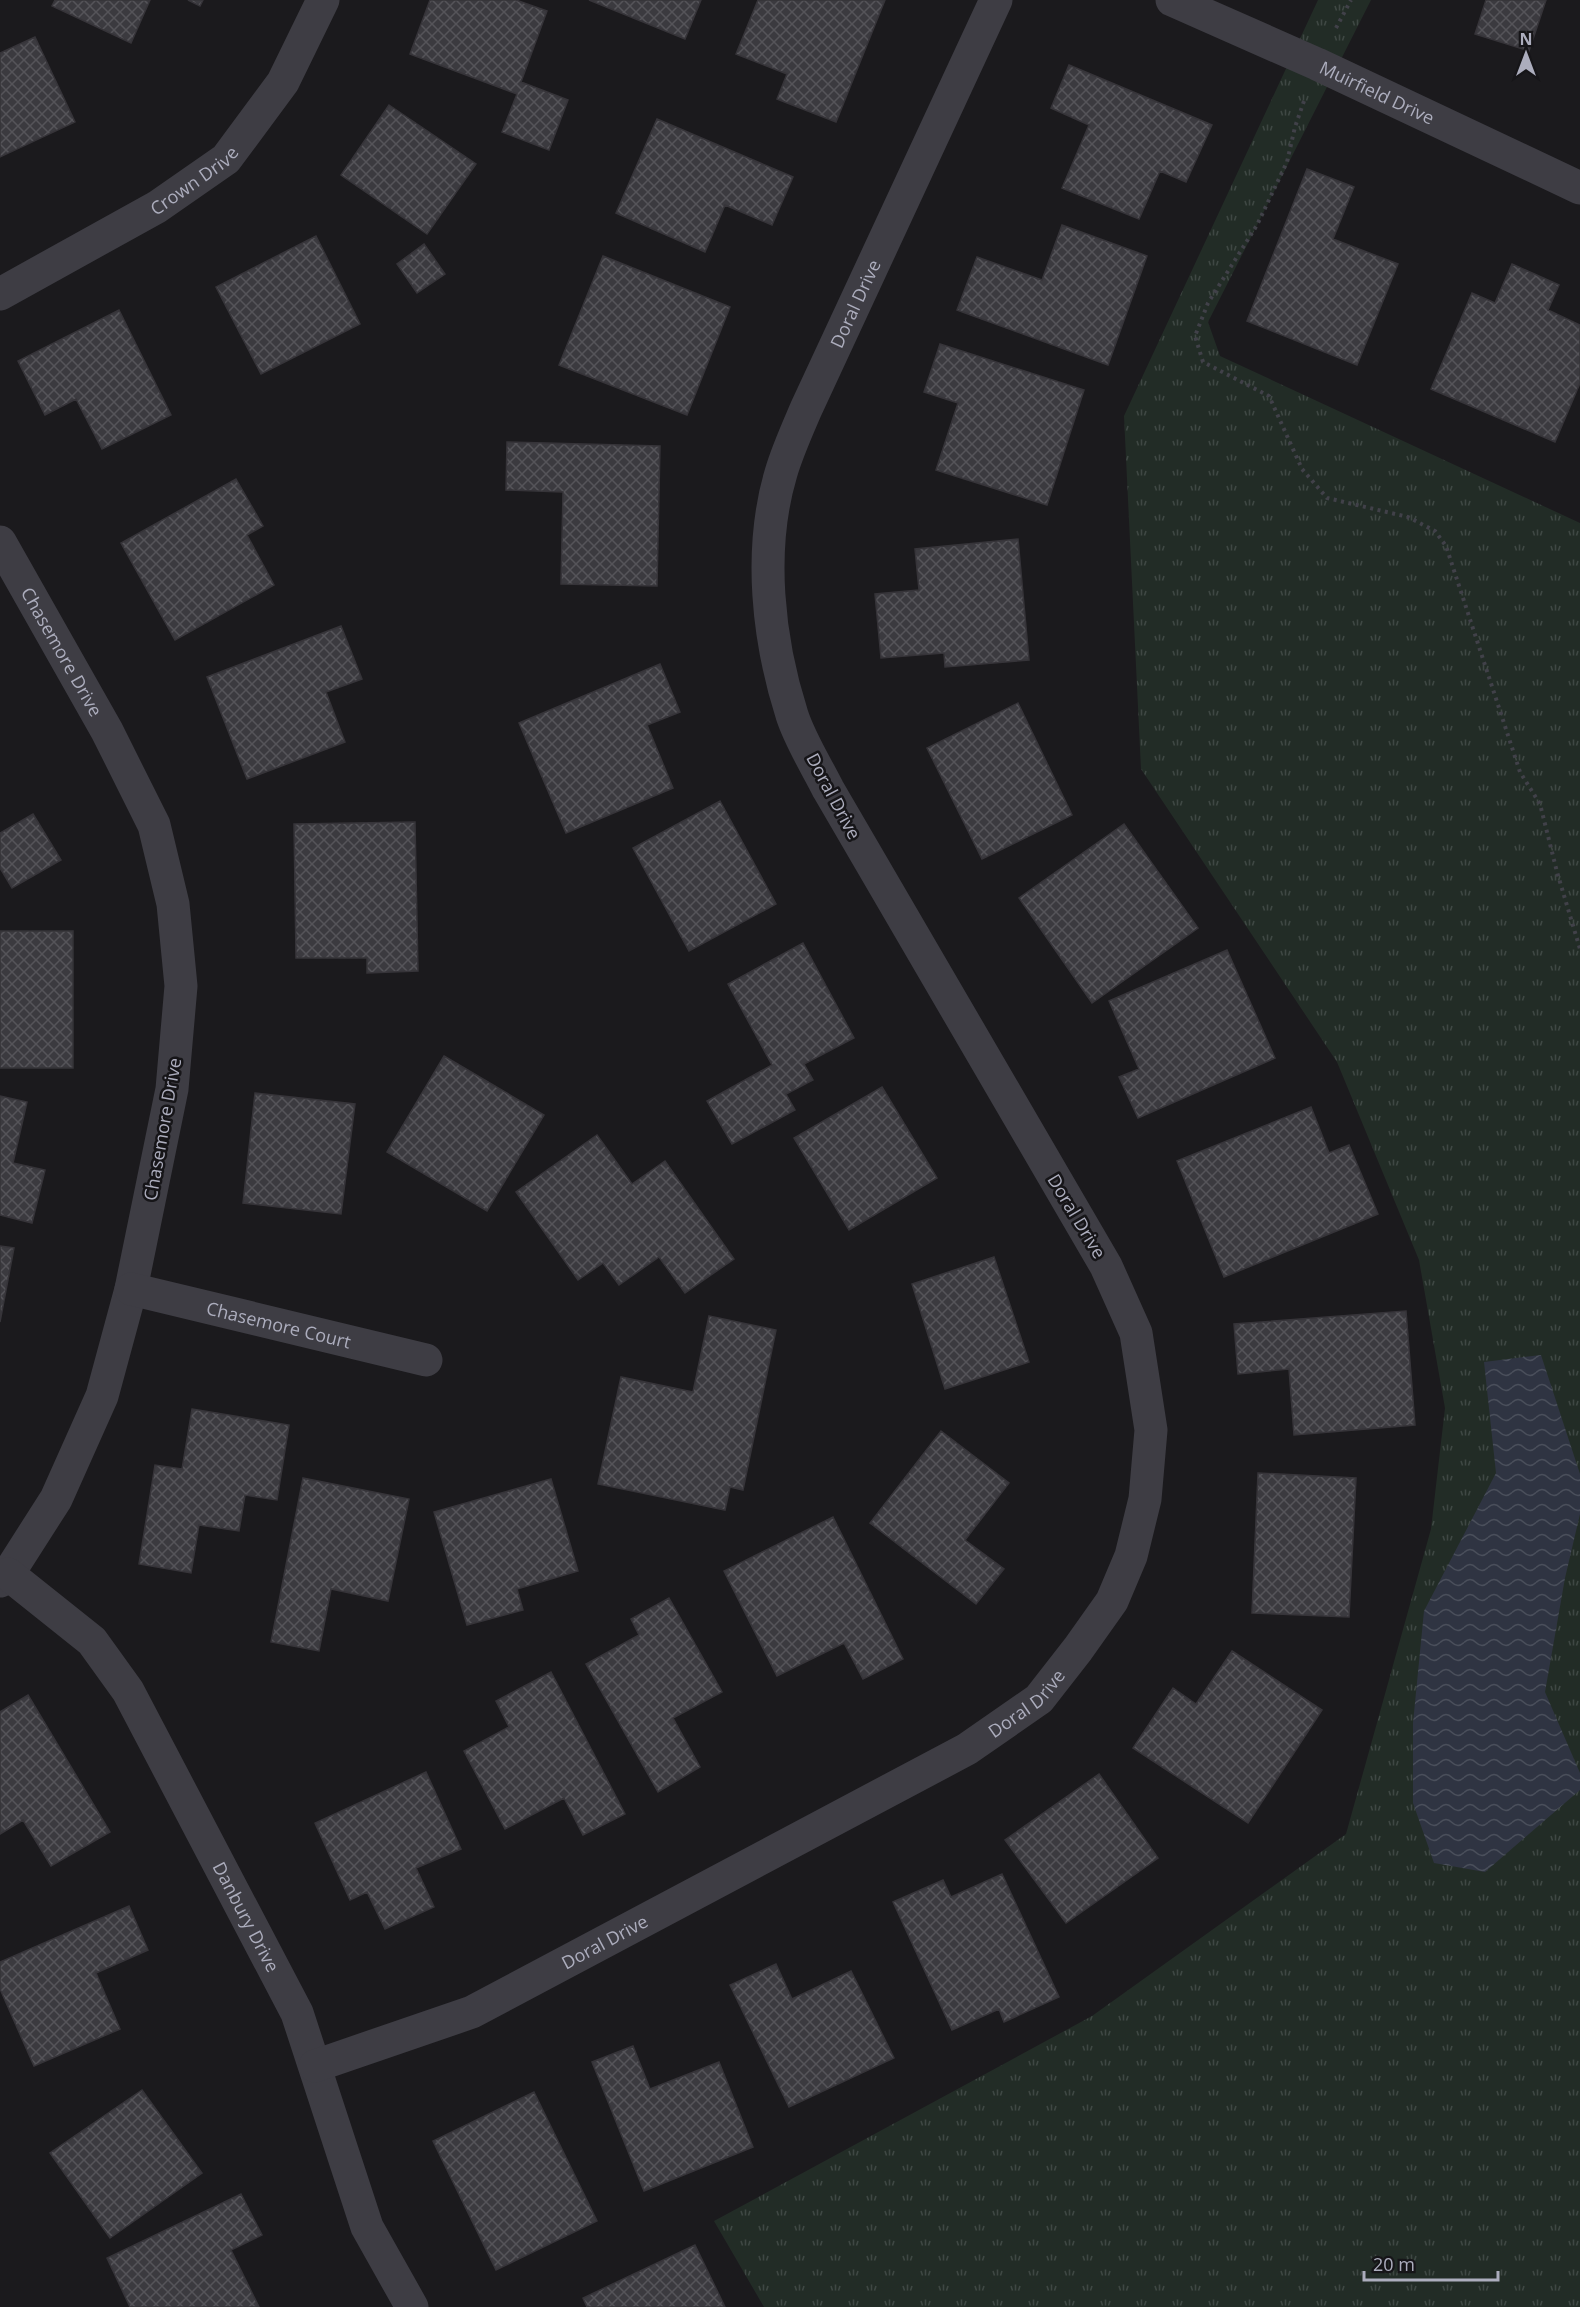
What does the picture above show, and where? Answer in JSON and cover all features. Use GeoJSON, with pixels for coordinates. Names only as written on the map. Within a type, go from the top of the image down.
{"type":"FeatureCollection","features":[{"type":"Feature","properties":{"kind":"street","name":"Crown Drive"},"geometry":{"type":"LineString","coordinates":[[0,294],[157,207],[226,159],[283,82],[323,0]]}},
{"type":"Feature","properties":{"kind":"street","name":"Doral Drive"},"geometry":{"type":"LineString","coordinates":[[315,2066],[472,2012],[967,1749],[1039,1699],[1078,1650],[1112,1601],[1131,1556],[1144,1498],[1151,1430],[1136,1333],[1106,1266],[828,789],[792,717],[777,660],[767,597],[769,535],[781,474],[806,410],[996,0]]}},
{"type":"Feature","properties":{"kind":"street","name":"Muirfield Drive"},"geometry":{"type":"LineString","coordinates":[[1172,0],[1317,64],[1580,188]]}},
{"type":"Feature","properties":{"kind":"street","name":"Chasemore Drive"},"geometry":{"type":"LineString","coordinates":[[0,542],[107,731],[154,825],[173,904],[181,986],[172,1089],[131,1289],[102,1396],[56,1499],[4,1578]]}},
{"type":"Feature","properties":{"kind":"street","name":"Chasemore Court"},"geometry":{"type":"LineString","coordinates":[[131,1289],[426,1360]]}},
{"type":"Feature","properties":{"kind":"street","name":"Danbury Drive"},"geometry":{"type":"LineString","coordinates":[[4,1578],[92,1641],[128,1691],[297,2013],[367,2227],[412,2307]]}},
{"type":"Feature","properties":{"kind":"path"},"geometry":{"type":"LineString","coordinates":[[1317,64],[1295,127],[1287,162],[1257,225],[1208,303],[1195,336],[1203,362],[1269,396],[1302,469],[1328,498],[1408,517],[1435,531],[1446,546],[1520,772],[1540,804],[1580,949]]}},
{"type":"Feature","properties":{"kind":"green space"},"geometry":{"type":"Polygon","coordinates":[[[1318,0],[1371,0],[1208,322],[1220,356],[1580,523],[1580,2307],[764,2307],[714,2221],[1092,2016],[1346,1834],[1431,1529],[1445,1408],[1419,1260],[1337,1062],[1141,769],[1124,416],[1318,0]]]}},
{"type":"Feature","properties":{"kind":"water"},"geometry":{"type":"Polygon","coordinates":[[[1541,1355],[1580,1474],[1580,1514],[1565,1578],[1545,1692],[1580,1773],[1580,1790],[1485,1872],[1434,1863],[1413,1803],[1413,1723],[1424,1611],[1496,1473],[1484,1362],[1541,1355]]]}},
{"type":"Feature","properties":{"kind":"building"},"geometry":{"type":"Polygon","coordinates":[[[55,0],[150,0],[131,43],[52,6],[55,0]]]}},
{"type":"Feature","properties":{"kind":"building"},"geometry":{"type":"Polygon","coordinates":[[[188,0],[203,0],[200,6],[188,0]]]}},
{"type":"Feature","properties":{"kind":"building"},"geometry":{"type":"Polygon","coordinates":[[[430,0],[516,0],[547,11],[521,82],[568,100],[549,150],[502,132],[517,94],[410,54],[430,0]]]}},
{"type":"Feature","properties":{"kind":"building"},"geometry":{"type":"Polygon","coordinates":[[[589,0],[701,0],[685,39],[589,0]]]}},
{"type":"Feature","properties":{"kind":"building"},"geometry":{"type":"Polygon","coordinates":[[[758,0],[885,0],[836,122],[777,99],[787,74],[736,54],[758,0]]]}},
{"type":"Feature","properties":{"kind":"building"},"geometry":{"type":"Polygon","coordinates":[[[1486,0],[1546,0],[1529,51],[1475,34],[1486,0]]]}},
{"type":"Feature","properties":{"kind":"building"},"geometry":{"type":"Polygon","coordinates":[[[35,37],[75,122],[0,157],[0,53],[35,37]]]}},
{"type":"Feature","properties":{"kind":"building"},"geometry":{"type":"Polygon","coordinates":[[[1069,65],[1212,125],[1186,182],[1160,171],[1139,219],[1062,188],[1089,125],[1051,108],[1069,65]]]}},
{"type":"Feature","properties":{"kind":"building"},"geometry":{"type":"Polygon","coordinates":[[[389,105],[476,164],[427,234],[341,175],[389,105]]]}},
{"type":"Feature","properties":{"kind":"building"},"geometry":{"type":"Polygon","coordinates":[[[657,119],[793,177],[772,225],[725,205],[705,252],[616,213],[657,119]]]}},
{"type":"Feature","properties":{"kind":"building"},"geometry":{"type":"Polygon","coordinates":[[[1307,169],[1354,187],[1333,239],[1398,264],[1357,365],[1247,321],[1307,169]]]}},
{"type":"Feature","properties":{"kind":"building"},"geometry":{"type":"Polygon","coordinates":[[[1062,225],[1147,256],[1108,365],[957,310],[977,257],[1042,280],[1062,225]]]}},
{"type":"Feature","properties":{"kind":"building"},"geometry":{"type":"Polygon","coordinates":[[[316,236],[360,324],[261,374],[216,287],[316,236]]]}},
{"type":"Feature","properties":{"kind":"building"},"geometry":{"type":"Polygon","coordinates":[[[424,244],[445,274],[417,293],[397,264],[424,244]]]}},
{"type":"Feature","properties":{"kind":"building"},"geometry":{"type":"Polygon","coordinates":[[[603,256],[730,307],[687,415],[559,365],[603,256]]]}},
{"type":"Feature","properties":{"kind":"building"},"geometry":{"type":"Polygon","coordinates":[[[1512,264],[1559,285],[1548,310],[1580,325],[1580,383],[1555,442],[1431,389],[1472,293],[1495,303],[1512,264]]]}},
{"type":"Feature","properties":{"kind":"building"},"geometry":{"type":"Polygon","coordinates":[[[119,310],[171,415],[102,449],[76,399],[45,415],[18,361],[119,310]]]}},
{"type":"Feature","properties":{"kind":"building"},"geometry":{"type":"Polygon","coordinates":[[[940,344],[1084,390],[1047,505],[936,470],[958,403],[924,392],[940,344]]]}},
{"type":"Feature","properties":{"kind":"building"},"geometry":{"type":"Polygon","coordinates":[[[507,442],[660,446],[657,586],[561,584],[563,492],[506,490],[507,442]]]}},
{"type":"Feature","properties":{"kind":"building"},"geometry":{"type":"Polygon","coordinates":[[[236,479],[263,526],[247,535],[274,585],[175,640],[121,543],[236,479]]]}},
{"type":"Feature","properties":{"kind":"building"},"geometry":{"type":"Polygon","coordinates":[[[1018,539],[1029,660],[945,667],[944,653],[881,658],[875,594],[919,590],[915,549],[1018,539]]]}},
{"type":"Feature","properties":{"kind":"building"},"geometry":{"type":"Polygon","coordinates":[[[341,626],[362,679],[326,692],[345,742],[247,779],[207,677],[341,626]]]}},
{"type":"Feature","properties":{"kind":"building"},"geometry":{"type":"Polygon","coordinates":[[[660,664],[680,712],[647,725],[673,788],[566,833],[519,723],[660,664]]]}},
{"type":"Feature","properties":{"kind":"building"},"geometry":{"type":"Polygon","coordinates":[[[1018,703],[1072,815],[982,859],[927,748],[1018,703]]]}},
{"type":"Feature","properties":{"kind":"building"},"geometry":{"type":"Polygon","coordinates":[[[720,801],[776,904],[689,951],[633,848],[720,801]]]}},
{"type":"Feature","properties":{"kind":"building"},"geometry":{"type":"Polygon","coordinates":[[[33,814],[61,860],[12,888],[0,868],[0,833],[33,814]]]}},
{"type":"Feature","properties":{"kind":"building"},"geometry":{"type":"Polygon","coordinates":[[[415,822],[418,971],[367,973],[367,958],[296,958],[294,824],[415,822]]]}},
{"type":"Feature","properties":{"kind":"building"},"geometry":{"type":"Polygon","coordinates":[[[1124,824],[1198,928],[1092,1003],[1019,898],[1124,824]]]}},
{"type":"Feature","properties":{"kind":"building"},"geometry":{"type":"Polygon","coordinates":[[[0,931],[73,931],[73,1068],[0,1068],[0,931]]]}},
{"type":"Feature","properties":{"kind":"building"},"geometry":{"type":"Polygon","coordinates":[[[803,943],[854,1038],[804,1064],[813,1080],[786,1094],[795,1110],[732,1144],[707,1101],[772,1065],[728,984],[803,943]]]}},
{"type":"Feature","properties":{"kind":"building"},"geometry":{"type":"Polygon","coordinates":[[[1227,950],[1275,1058],[1138,1118],[1119,1077],[1139,1069],[1109,1001],[1227,950]]]}},
{"type":"Feature","properties":{"kind":"building"},"geometry":{"type":"Polygon","coordinates":[[[444,1056],[544,1115],[487,1211],[387,1152],[444,1056]]]}},
{"type":"Feature","properties":{"kind":"building"},"geometry":{"type":"Polygon","coordinates":[[[882,1087],[937,1178],[849,1230],[794,1138],[882,1087]]]}},
{"type":"Feature","properties":{"kind":"building"},"geometry":{"type":"Polygon","coordinates":[[[255,1093],[355,1104],[341,1214],[243,1203],[255,1093]]]}},
{"type":"Feature","properties":{"kind":"building"},"geometry":{"type":"Polygon","coordinates":[[[0,1096],[27,1102],[13,1163],[45,1170],[32,1223],[0,1215],[0,1096]]]}},
{"type":"Feature","properties":{"kind":"building"},"geometry":{"type":"Polygon","coordinates":[[[1311,1107],[1329,1153],[1349,1145],[1378,1214],[1224,1277],[1177,1161],[1311,1107]]]}},
{"type":"Feature","properties":{"kind":"building"},"geometry":{"type":"Polygon","coordinates":[[[597,1135],[632,1184],[665,1161],[734,1259],[685,1293],[659,1257],[619,1285],[603,1263],[578,1280],[516,1192],[597,1135]]]}},
{"type":"Feature","properties":{"kind":"building"},"geometry":{"type":"Polygon","coordinates":[[[0,1246],[14,1248],[0,1322],[0,1246]]]}},
{"type":"Feature","properties":{"kind":"building"},"geometry":{"type":"Polygon","coordinates":[[[994,1257],[1029,1362],[945,1389],[912,1284],[994,1257]]]}},
{"type":"Feature","properties":{"kind":"building"},"geometry":{"type":"Polygon","coordinates":[[[1406,1311],[1415,1425],[1294,1435],[1289,1369],[1238,1374],[1234,1324],[1406,1311]]]}},
{"type":"Feature","properties":{"kind":"building"},"geometry":{"type":"Polygon","coordinates":[[[709,1316],[776,1330],[743,1490],[730,1487],[725,1510],[598,1484],[621,1377],[693,1392],[709,1316]]]}},
{"type":"Feature","properties":{"kind":"building"},"geometry":{"type":"Polygon","coordinates":[[[192,1409],[289,1425],[277,1500],[245,1495],[239,1531],[199,1525],[191,1573],[139,1564],[155,1465],[182,1469],[192,1409]]]}},
{"type":"Feature","properties":{"kind":"building"},"geometry":{"type":"Polygon","coordinates":[[[941,1431],[1009,1483],[965,1540],[1004,1569],[976,1604],[870,1523],[941,1431]]]}},
{"type":"Feature","properties":{"kind":"building"},"geometry":{"type":"Polygon","coordinates":[[[1258,1473],[1356,1478],[1349,1617],[1252,1613],[1258,1473]]]}},
{"type":"Feature","properties":{"kind":"building"},"geometry":{"type":"Polygon","coordinates":[[[303,1478],[409,1499],[388,1601],[331,1589],[319,1651],[271,1642],[303,1478]]]}},
{"type":"Feature","properties":{"kind":"building"},"geometry":{"type":"Polygon","coordinates":[[[551,1479],[578,1571],[517,1589],[523,1610],[467,1625],[434,1512],[551,1479]]]}},
{"type":"Feature","properties":{"kind":"building"},"geometry":{"type":"Polygon","coordinates":[[[833,1517],[903,1659],[863,1679],[844,1643],[777,1676],[724,1571],[833,1517]]]}},
{"type":"Feature","properties":{"kind":"building"},"geometry":{"type":"Polygon","coordinates":[[[669,1598],[722,1692],[673,1718],[700,1767],[658,1792],[586,1664],[639,1635],[631,1619],[669,1598]]]}},
{"type":"Feature","properties":{"kind":"building"},"geometry":{"type":"Polygon","coordinates":[[[1232,1651],[1322,1710],[1248,1823],[1133,1748],[1173,1688],[1196,1704],[1232,1651]]]}},
{"type":"Feature","properties":{"kind":"building"},"geometry":{"type":"Polygon","coordinates":[[[551,1672],[625,1814],[583,1835],[564,1798],[505,1829],[464,1751],[509,1727],[496,1701],[551,1672]]]}},
{"type":"Feature","properties":{"kind":"building"},"geometry":{"type":"Polygon","coordinates":[[[28,1695],[110,1832],[51,1866],[23,1820],[0,1834],[0,1712],[28,1695]]]}},
{"type":"Feature","properties":{"kind":"building"},"geometry":{"type":"Polygon","coordinates":[[[426,1772],[461,1849],[416,1868],[434,1907],[385,1929],[367,1892],[350,1900],[315,1823],[426,1772]]]}},
{"type":"Feature","properties":{"kind":"building"},"geometry":{"type":"Polygon","coordinates":[[[1099,1774],[1158,1858],[1066,1923],[1005,1840],[1099,1774]]]}},
{"type":"Feature","properties":{"kind":"building"},"geometry":{"type":"Polygon","coordinates":[[[1002,1874],[1059,1997],[1004,2022],[999,2009],[952,2030],[893,1902],[943,1880],[951,1897],[1002,1874]]]}},
{"type":"Feature","properties":{"kind":"building"},"geometry":{"type":"Polygon","coordinates":[[[129,1906],[148,1950],[96,1973],[120,2029],[34,2066],[0,1989],[0,1962],[129,1906]]]}},
{"type":"Feature","properties":{"kind":"building"},"geometry":{"type":"Polygon","coordinates":[[[776,1964],[792,1999],[851,1971],[894,2058],[789,2107],[730,1985],[776,1964]]]}},
{"type":"Feature","properties":{"kind":"building"},"geometry":{"type":"Polygon","coordinates":[[[633,2046],[650,2089],[719,2062],[753,2147],[644,2191],[592,2062],[633,2046]]]}},
{"type":"Feature","properties":{"kind":"building"},"geometry":{"type":"Polygon","coordinates":[[[142,2090],[202,2173],[110,2238],[50,2153],[142,2090]]]}},
{"type":"Feature","properties":{"kind":"building"},"geometry":{"type":"Polygon","coordinates":[[[534,2092],[597,2221],[496,2270],[433,2141],[534,2092]]]}},
{"type":"Feature","properties":{"kind":"building"},"geometry":{"type":"Polygon","coordinates":[[[241,2194],[262,2235],[231,2250],[259,2307],[130,2307],[107,2258],[241,2194]]]}},
{"type":"Feature","properties":{"kind":"building"},"geometry":{"type":"Polygon","coordinates":[[[695,2245],[725,2307],[587,2307],[583,2298],[695,2245]]]}}]}
